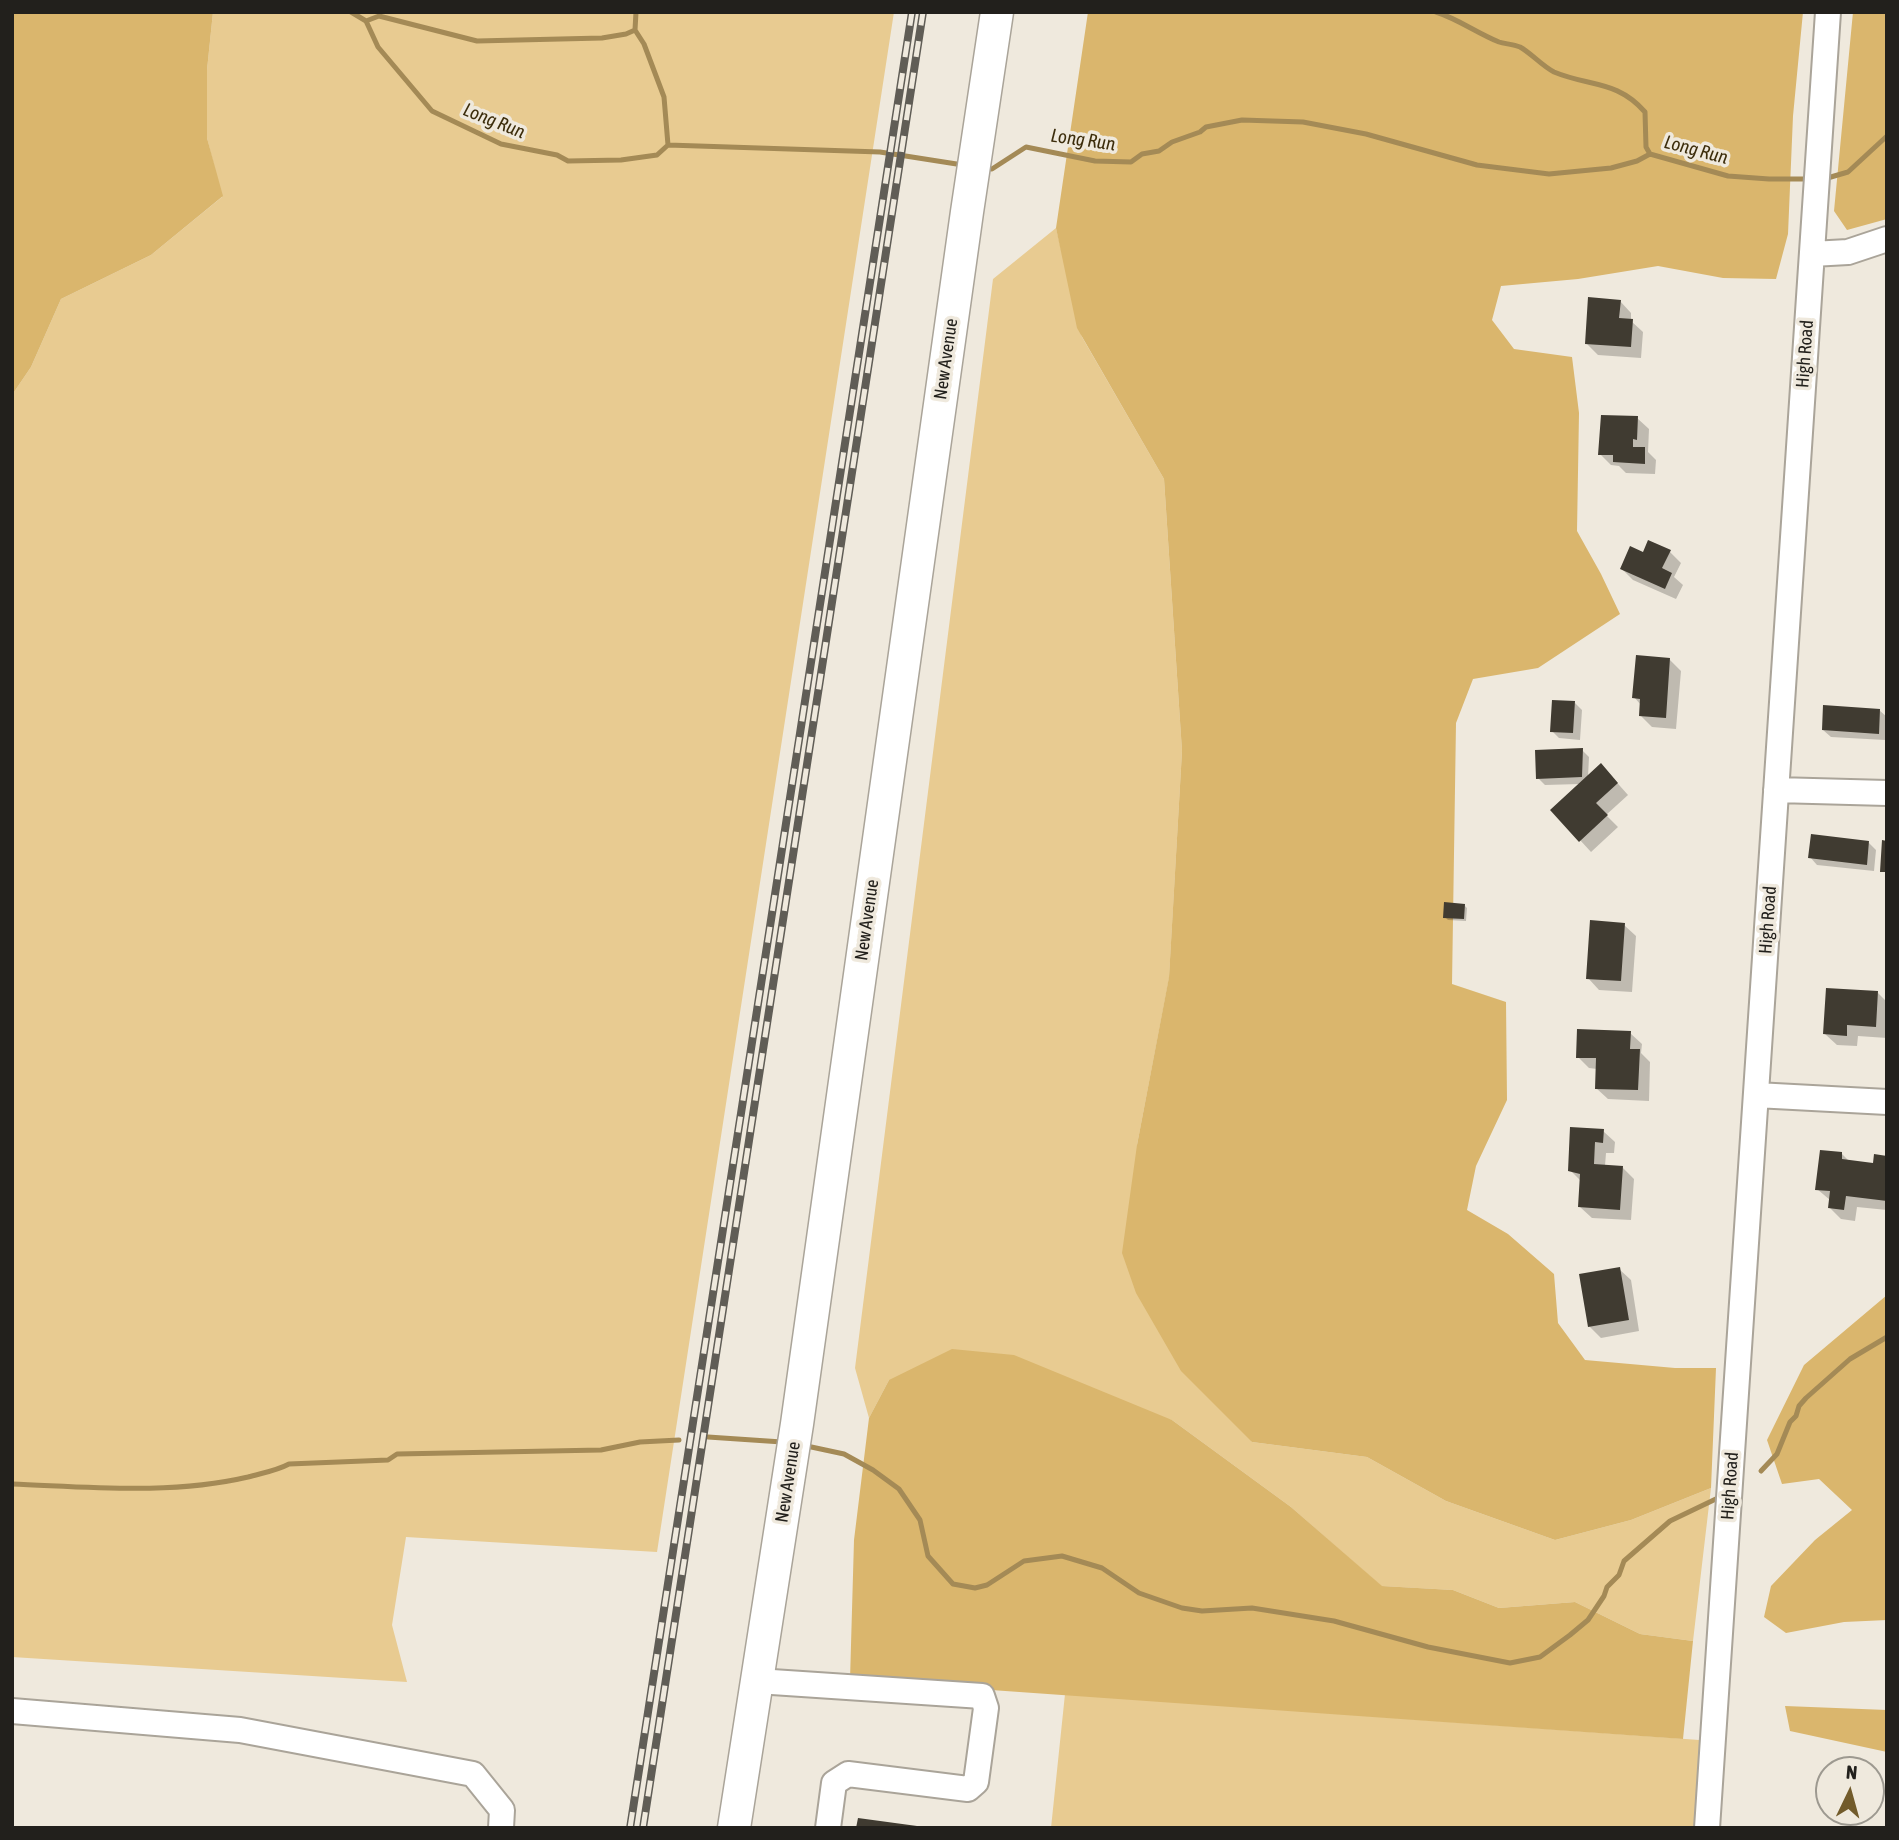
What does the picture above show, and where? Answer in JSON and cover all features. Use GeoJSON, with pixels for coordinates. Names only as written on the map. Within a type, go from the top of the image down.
{"type":"FeatureCollection","features":[{"type":"Feature","properties":{"kind":"main road","name":"New Avenue"},"geometry":{"type":"LineString","coordinates":[[734,1828],[794,1443],[997,12]]}},
{"type":"Feature","properties":{"kind":"street","name":"High Road"},"geometry":{"type":"LineString","coordinates":[[1707,1828],[1828,12]]}},
{"type":"Feature","properties":{"kind":"street"},"geometry":{"type":"LineString","coordinates":[[1812,254],[1848,252],[1887,239]]}},
{"type":"Feature","properties":{"kind":"street"},"geometry":{"type":"LineString","coordinates":[[1776,790],[1887,793]]}},
{"type":"Feature","properties":{"kind":"street"},"geometry":{"type":"LineString","coordinates":[[1756,1095],[1887,1102]]}},
{"type":"Feature","properties":{"kind":"street"},"geometry":{"type":"LineString","coordinates":[[757,1681],[982,1696],[986,1708],[976,1782],[968,1789],[848,1774],[834,1783],[828,1828]]}},
{"type":"Feature","properties":{"kind":"street"},"geometry":{"type":"LineString","coordinates":[[12,1711],[240,1730],[473,1774],[502,1810],[501,1828]]}},
{"type":"Feature","properties":{"kind":"shaded area"},"geometry":{"type":"Polygon","coordinates":[[[12,12],[213,12],[207,70],[207,138],[223,196],[151,255],[61,299],[31,367],[12,395],[12,12]]]}},
{"type":"Feature","properties":{"kind":"shaded area"},"geometry":{"type":"Polygon","coordinates":[[[213,12],[894,12],[657,1552],[406,1537],[392,1625],[407,1682],[12,1657],[12,395],[31,367],[61,299],[151,255],[222,197],[207,138],[207,70],[213,12]]]}},
{"type":"Feature","properties":{"kind":"shaded area"},"geometry":{"type":"Polygon","coordinates":[[[1088,12],[1803,12],[1793,116],[1788,234],[1776,279],[1723,278],[1658,266],[1578,279],[1501,286],[1492,320],[1514,349],[1572,357],[1579,413],[1577,531],[1620,614],[1538,668],[1473,679],[1456,723],[1452,984],[1506,1002],[1507,1100],[1476,1166],[1467,1210],[1508,1234],[1554,1274],[1558,1323],[1585,1360],[1675,1368],[1716,1368],[1711,1488],[1631,1520],[1555,1540],[1446,1501],[1367,1457],[1252,1442],[1181,1371],[1136,1293],[1122,1253],[1137,1145],[1169,977],[1182,751],[1164,479],[1077,328],[1056,228],[1088,12]]]}},
{"type":"Feature","properties":{"kind":"shaded area"},"geometry":{"type":"Polygon","coordinates":[[[1853,12],[1887,12],[1887,219],[1847,230],[1834,211],[1853,12]]]}},
{"type":"Feature","properties":{"kind":"shaded area"},"geometry":{"type":"Polygon","coordinates":[[[1056,228],[1082,337],[1164,479],[1182,751],[1169,978],[1137,1145],[1252,1442],[1367,1457],[1446,1501],[1555,1540],[1631,1520],[1711,1488],[1693,1641],[1640,1634],[1575,1602],[1499,1608],[1453,1590],[1381,1586],[1291,1507],[1172,1420],[889,1380],[869,1418],[855,1368],[993,279],[1056,228]]]}},
{"type":"Feature","properties":{"kind":"shaded area"},"geometry":{"type":"Polygon","coordinates":[[[1887,1295],[1887,1620],[1844,1622],[1786,1633],[1764,1617],[1771,1586],[1815,1540],[1852,1510],[1819,1479],[1782,1484],[1767,1440],[1804,1365],[1887,1295]]]}},
{"type":"Feature","properties":{"kind":"shaded area"},"geometry":{"type":"Polygon","coordinates":[[[952,1349],[1014,1355],[1172,1420],[1291,1507],[1382,1586],[1453,1590],[1499,1608],[1575,1602],[1640,1634],[1693,1641],[1683,1739],[850,1680],[854,1540],[869,1418],[889,1380],[952,1349]]]}},
{"type":"Feature","properties":{"kind":"shaded area"},"geometry":{"type":"Polygon","coordinates":[[[1065,1694],[1713,1741],[1707,1828],[1051,1828],[1065,1694]]]}},
{"type":"Feature","properties":{"kind":"shaded area"},"geometry":{"type":"Polygon","coordinates":[[[1785,1706],[1887,1710],[1887,1752],[1790,1731],[1785,1706]]]}},
{"type":"Feature","properties":{"kind":"building"},"geometry":{"type":"Polygon","coordinates":[[[1588,297],[1621,300],[1619,318],[1633,319],[1631,347],[1585,344],[1588,297]]]}},
{"type":"Feature","properties":{"kind":"building"},"geometry":{"type":"Polygon","coordinates":[[[1601,415],[1638,416],[1637,440],[1633,439],[1633,447],[1645,447],[1645,464],[1613,462],[1613,455],[1598,455],[1601,415]]]}},
{"type":"Feature","properties":{"kind":"building"},"geometry":{"type":"Polygon","coordinates":[[[1648,540],[1671,550],[1662,568],[1672,573],[1665,589],[1620,569],[1630,546],[1643,552],[1648,540]]]}},
{"type":"Feature","properties":{"kind":"building"},"geometry":{"type":"Polygon","coordinates":[[[1636,655],[1670,658],[1666,718],[1639,716],[1640,699],[1632,698],[1636,655]]]}},
{"type":"Feature","properties":{"kind":"building"},"geometry":{"type":"Polygon","coordinates":[[[1552,700],[1575,701],[1573,733],[1550,732],[1552,700]]]}},
{"type":"Feature","properties":{"kind":"building"},"geometry":{"type":"Polygon","coordinates":[[[1823,705],[1880,709],[1879,734],[1822,730],[1823,705]]]}},
{"type":"Feature","properties":{"kind":"building"},"geometry":{"type":"Polygon","coordinates":[[[1583,748],[1582,777],[1536,779],[1535,750],[1583,748]]]}},
{"type":"Feature","properties":{"kind":"building"},"geometry":{"type":"Polygon","coordinates":[[[1601,763],[1618,783],[1596,803],[1608,815],[1579,842],[1550,810],[1601,763]]]}},
{"type":"Feature","properties":{"kind":"building"},"geometry":{"type":"Polygon","coordinates":[[[1811,834],[1869,841],[1867,865],[1808,858],[1811,834]]]}},
{"type":"Feature","properties":{"kind":"building"},"geometry":{"type":"Polygon","coordinates":[[[1882,840],[1887,841],[1887,872],[1880,872],[1882,840]]]}},
{"type":"Feature","properties":{"kind":"building"},"geometry":{"type":"Polygon","coordinates":[[[1444,902],[1465,904],[1464,919],[1443,918],[1444,902]]]}},
{"type":"Feature","properties":{"kind":"building"},"geometry":{"type":"Polygon","coordinates":[[[1590,920],[1625,923],[1621,981],[1586,979],[1590,920]]]}},
{"type":"Feature","properties":{"kind":"building"},"geometry":{"type":"Polygon","coordinates":[[[1826,988],[1878,991],[1876,1027],[1847,1025],[1847,1036],[1823,1034],[1826,988]]]}},
{"type":"Feature","properties":{"kind":"building"},"geometry":{"type":"Polygon","coordinates":[[[1577,1029],[1631,1031],[1630,1049],[1640,1049],[1638,1090],[1595,1089],[1596,1058],[1576,1058],[1577,1029]]]}},
{"type":"Feature","properties":{"kind":"building"},"geometry":{"type":"Polygon","coordinates":[[[1570,1127],[1604,1129],[1603,1143],[1595,1142],[1594,1164],[1623,1166],[1620,1210],[1578,1207],[1580,1174],[1568,1171],[1570,1127]]]}},
{"type":"Feature","properties":{"kind":"building"},"geometry":{"type":"Polygon","coordinates":[[[1820,1150],[1842,1152],[1842,1159],[1873,1163],[1874,1154],[1887,1156],[1887,1201],[1846,1196],[1844,1210],[1828,1208],[1830,1191],[1815,1190],[1820,1150]]]}},
{"type":"Feature","properties":{"kind":"building"},"geometry":{"type":"Polygon","coordinates":[[[1620,1267],[1629,1320],[1588,1327],[1579,1274],[1620,1267]]]}},
{"type":"Feature","properties":{"kind":"building"},"geometry":{"type":"Polygon","coordinates":[[[858,1818],[917,1826],[856,1828],[858,1818]]]}},
{"type":"Feature","properties":{"kind":"waterway","name":"Long Run"},"geometry":{"type":"LineString","coordinates":[[351,12],[366,21],[378,47],[432,111],[501,144],[557,155],[568,161],[621,160],[657,155],[668,145],[880,152],[963,165]]}},
{"type":"Feature","properties":{"kind":"waterway"},"geometry":{"type":"LineString","coordinates":[[636,12],[635,30],[644,44],[664,97],[668,145]]}},
{"type":"Feature","properties":{"kind":"waterway"},"geometry":{"type":"LineString","coordinates":[[1436,12],[1499,42],[1520,47],[1554,72],[1624,94],[1645,112],[1646,147],[1650,154]]}},
{"type":"Feature","properties":{"kind":"waterway"},"geometry":{"type":"LineString","coordinates":[[366,21],[379,16],[477,41],[602,38],[635,30]]}},
{"type":"Feature","properties":{"kind":"waterway","name":"Long Run"},"geometry":{"type":"LineString","coordinates":[[983,168],[992,169],[1026,147],[1095,161],[1131,162],[1142,154],[1159,151],[1172,142],[1200,132],[1206,127],[1242,120],[1303,122],[1366,134],[1477,165],[1549,174],[1611,168],[1637,161],[1650,154]]}},
{"type":"Feature","properties":{"kind":"waterway","name":"Long Run"},"geometry":{"type":"LineString","coordinates":[[1824,179],[1848,172],[1887,136]]}},
{"type":"Feature","properties":{"kind":"waterway","name":"Long Run"},"geometry":{"type":"LineString","coordinates":[[1650,154],[1728,176],[1811,179]]}},
{"type":"Feature","properties":{"kind":"waterway"},"geometry":{"type":"LineString","coordinates":[[1761,1471],[1777,1454],[1790,1422],[1806,1398],[1850,1359],[1887,1337]]}},
{"type":"Feature","properties":{"kind":"waterway"},"geometry":{"type":"LineString","coordinates":[[708,1437],[782,1442]]}},
{"type":"Feature","properties":{"kind":"waterway"},"geometry":{"type":"LineString","coordinates":[[12,1484],[160,1488],[219,1483],[289,1464],[388,1460],[397,1454],[601,1450],[640,1442],[679,1440]]}},
{"type":"Feature","properties":{"kind":"waterway"},"geometry":{"type":"LineString","coordinates":[[802,1445],[844,1454],[899,1489],[920,1520],[928,1556],[953,1584],[975,1588],[987,1585],[1024,1561],[1062,1556],[1102,1568],[1139,1593],[1182,1608],[1202,1611],[1252,1608],[1334,1621],[1428,1647],[1510,1663],[1540,1657],[1570,1635],[1588,1620],[1607,1587],[1619,1575],[1624,1561],[1670,1521],[1720,1497]]}},
{"type":"Feature","properties":{"kind":"railway"},"geometry":{"type":"LineString","coordinates":[[630,1828],[912,12]]}},
{"type":"Feature","properties":{"kind":"railway"},"geometry":{"type":"LineString","coordinates":[[643,1828],[923,12]]}}]}
